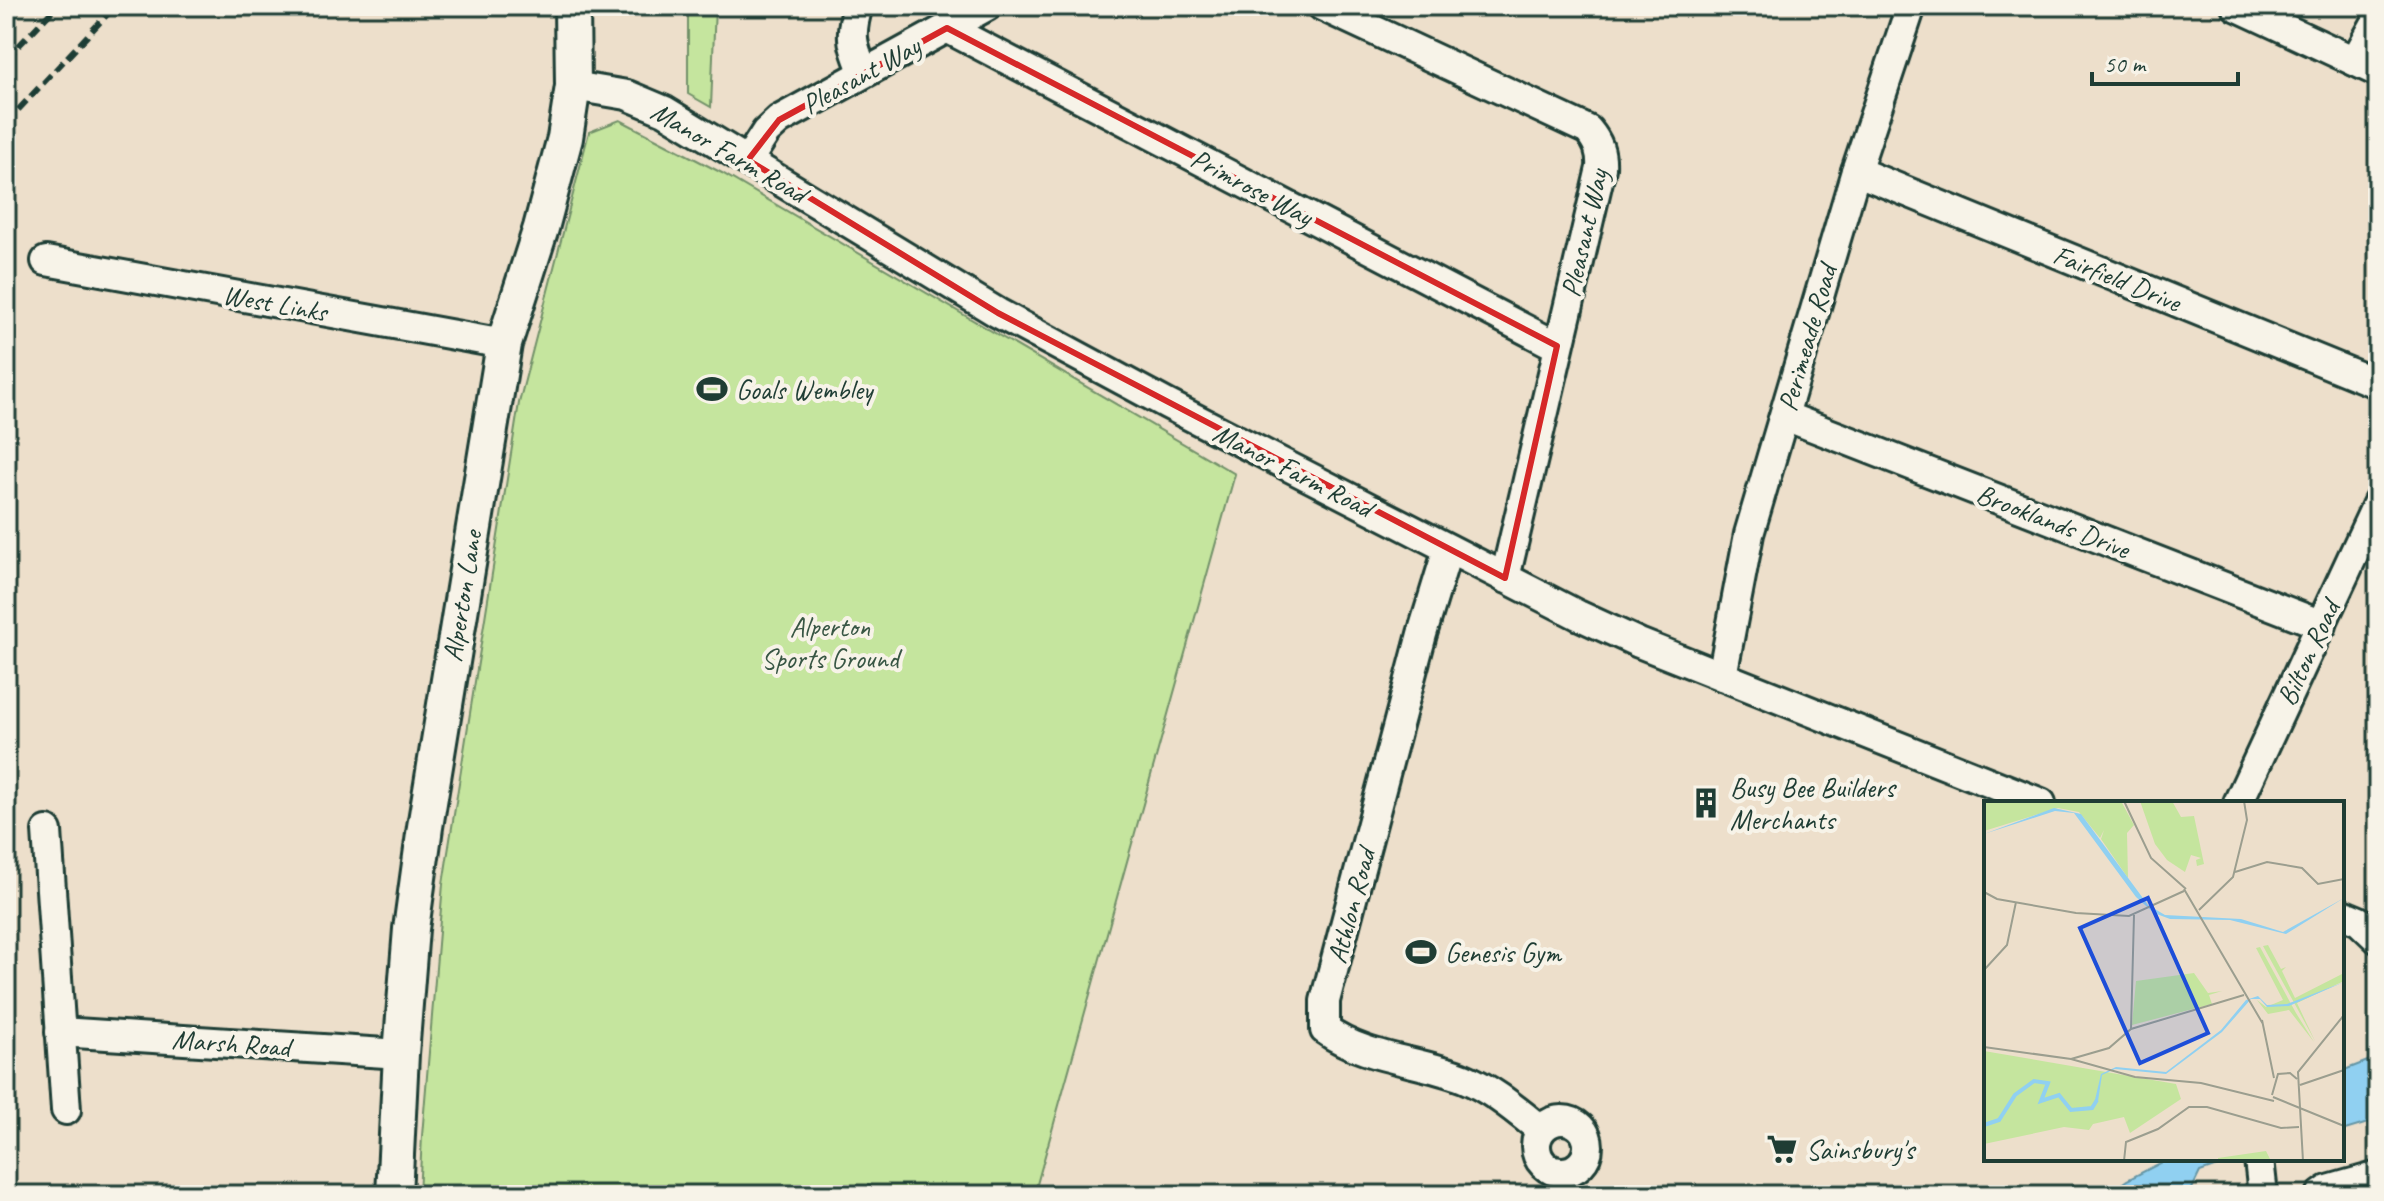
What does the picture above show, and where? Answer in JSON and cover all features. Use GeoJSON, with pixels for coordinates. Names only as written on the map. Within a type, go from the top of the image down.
{"type":"FeatureCollection","features":[{"type":"Feature","properties":{"kind":"main road","name":"Alperton Lane"},"geometry":{"type":"LineString","coordinates":[[394,1195],[411,929],[423,842],[504,344],[559,161],[573,86],[572,6]]}},
{"type":"Feature","properties":{"kind":"street"},"geometry":{"type":"LineString","coordinates":[[858,6],[852,25],[852,45],[864,73]]}},
{"type":"Feature","properties":{"kind":"street","name":"Pleasant Way"},"geometry":{"type":"LineString","coordinates":[[748,160],[766,132],[779,120],[987,6]]}},
{"type":"Feature","properties":{"kind":"street","name":"Pleasant Way"},"geometry":{"type":"LineString","coordinates":[[1322,6],[1588,130],[1602,154],[1505,578]]}},
{"type":"Feature","properties":{"kind":"street","name":"Perimeade Road"},"geometry":{"type":"LineString","coordinates":[[1722,676],[1749,534],[1856,171],[1911,6]]}},
{"type":"Feature","properties":{"kind":"street"},"geometry":{"type":"LineString","coordinates":[[2236,6],[2366,67],[2378,19]]}},
{"type":"Feature","properties":{"kind":"street","name":"Primrose Way"},"geometry":{"type":"LineString","coordinates":[[947,28],[1557,346]]}},
{"type":"Feature","properties":{"kind":"street","name":"Manor Farm Road"},"geometry":{"type":"LineString","coordinates":[[573,86],[627,95],[665,111],[998,313],[1167,404],[1590,621],[2036,801]]}},
{"type":"Feature","properties":{"kind":"street","name":"Fairfield Drive"},"geometry":{"type":"LineString","coordinates":[[1856,171],[2378,384]]}},
{"type":"Feature","properties":{"kind":"street","name":"West Links"},"geometry":{"type":"LineString","coordinates":[[46,261],[504,344]]}},
{"type":"Feature","properties":{"kind":"street","name":"Brooklands Drive"},"geometry":{"type":"LineString","coordinates":[[1785,416],[2322,625]]}},
{"type":"Feature","properties":{"kind":"street","name":"Bilton Road"},"geometry":{"type":"LineString","coordinates":[[2239,801],[2378,502]]}},
{"type":"Feature","properties":{"kind":"street","name":"Athlon Road"},"geometry":{"type":"LineString","coordinates":[[1448,549],[1422,634],[1325,1001],[1325,1030],[1344,1043],[1464,1078],[1484,1088],[1541,1130]]}},
{"type":"Feature","properties":{"kind":"street"},"geometry":{"type":"LineString","coordinates":[[47,831],[66,1110]]}},
{"type":"Feature","properties":{"kind":"street"},"geometry":{"type":"LineString","coordinates":[[2344,915],[2359,921],[2378,939]]}},
{"type":"Feature","properties":{"kind":"street","name":"Marsh Road"},"geometry":{"type":"LineString","coordinates":[[60,1032],[401,1054]]}},
{"type":"Feature","properties":{"kind":"street"},"geometry":{"type":"LineString","coordinates":[[1561,1119],[1573,1121],[1587,1134],[1588,1154],[1560,1184],[1538,1156],[1536,1144],[1541,1130],[1561,1119]]}},
{"type":"Feature","properties":{"kind":"street"},"geometry":{"type":"LineString","coordinates":[[2259,1161],[2263,1195]]}},
{"type":"Feature","properties":{"kind":"street"},"geometry":{"type":"LineString","coordinates":[[2321,1195],[2328,1190],[2378,1176]]}},
{"type":"Feature","properties":{"kind":"highlighted area"},"geometry":{"type":"Polygon","coordinates":[[[947,28],[1557,346],[1505,578],[998,313],[748,160],[779,120],[947,28]]]}},
{"type":"Feature","properties":{"kind":"green space"},"geometry":{"type":"Polygon","coordinates":[[[688,6],[715,6],[711,107],[688,94],[688,6]]]}},
{"type":"Feature","properties":{"kind":"green space","name":"Alperton Sports Ground"},"geometry":{"type":"Polygon","coordinates":[[[620,120],[722,173],[1235,474],[1034,1195],[419,1195],[443,884],[519,403],[589,132],[620,120]]]}},
{"type":"Feature","properties":{"kind":"water"},"geometry":{"type":"Polygon","coordinates":[[[2378,1057],[2378,1120],[2344,1130],[2344,1070],[2378,1057]]]}},
{"type":"Feature","properties":{"kind":"water"},"geometry":{"type":"Polygon","coordinates":[[[2164,1161],[2231,1161],[2200,1172],[2189,1195],[2106,1195],[2164,1161]]]}},
{"type":"Feature","properties":{"kind":"railway"},"geometry":{"type":"LineString","coordinates":[[6,59],[57,6]]}},
{"type":"Feature","properties":{"kind":"railway"},"geometry":{"type":"LineString","coordinates":[[6,123],[115,6]]}},
{"type":"Feature","properties":{"kind":"place","name":"Goals Wembley"},"geometry":{"type":"Point","coordinates":[712,389]}},
{"type":"Feature","properties":{"kind":"place","name":"Busy Bee Builders Merchants"},"geometry":{"type":"Point","coordinates":[1706,803]}},
{"type":"Feature","properties":{"kind":"place","name":"Genesis Gym"},"geometry":{"type":"Point","coordinates":[1421,952]}},
{"type":"Feature","properties":{"kind":"place","name":"Sainsbury's"},"geometry":{"type":"Point","coordinates":[1782,1149]}}]}
